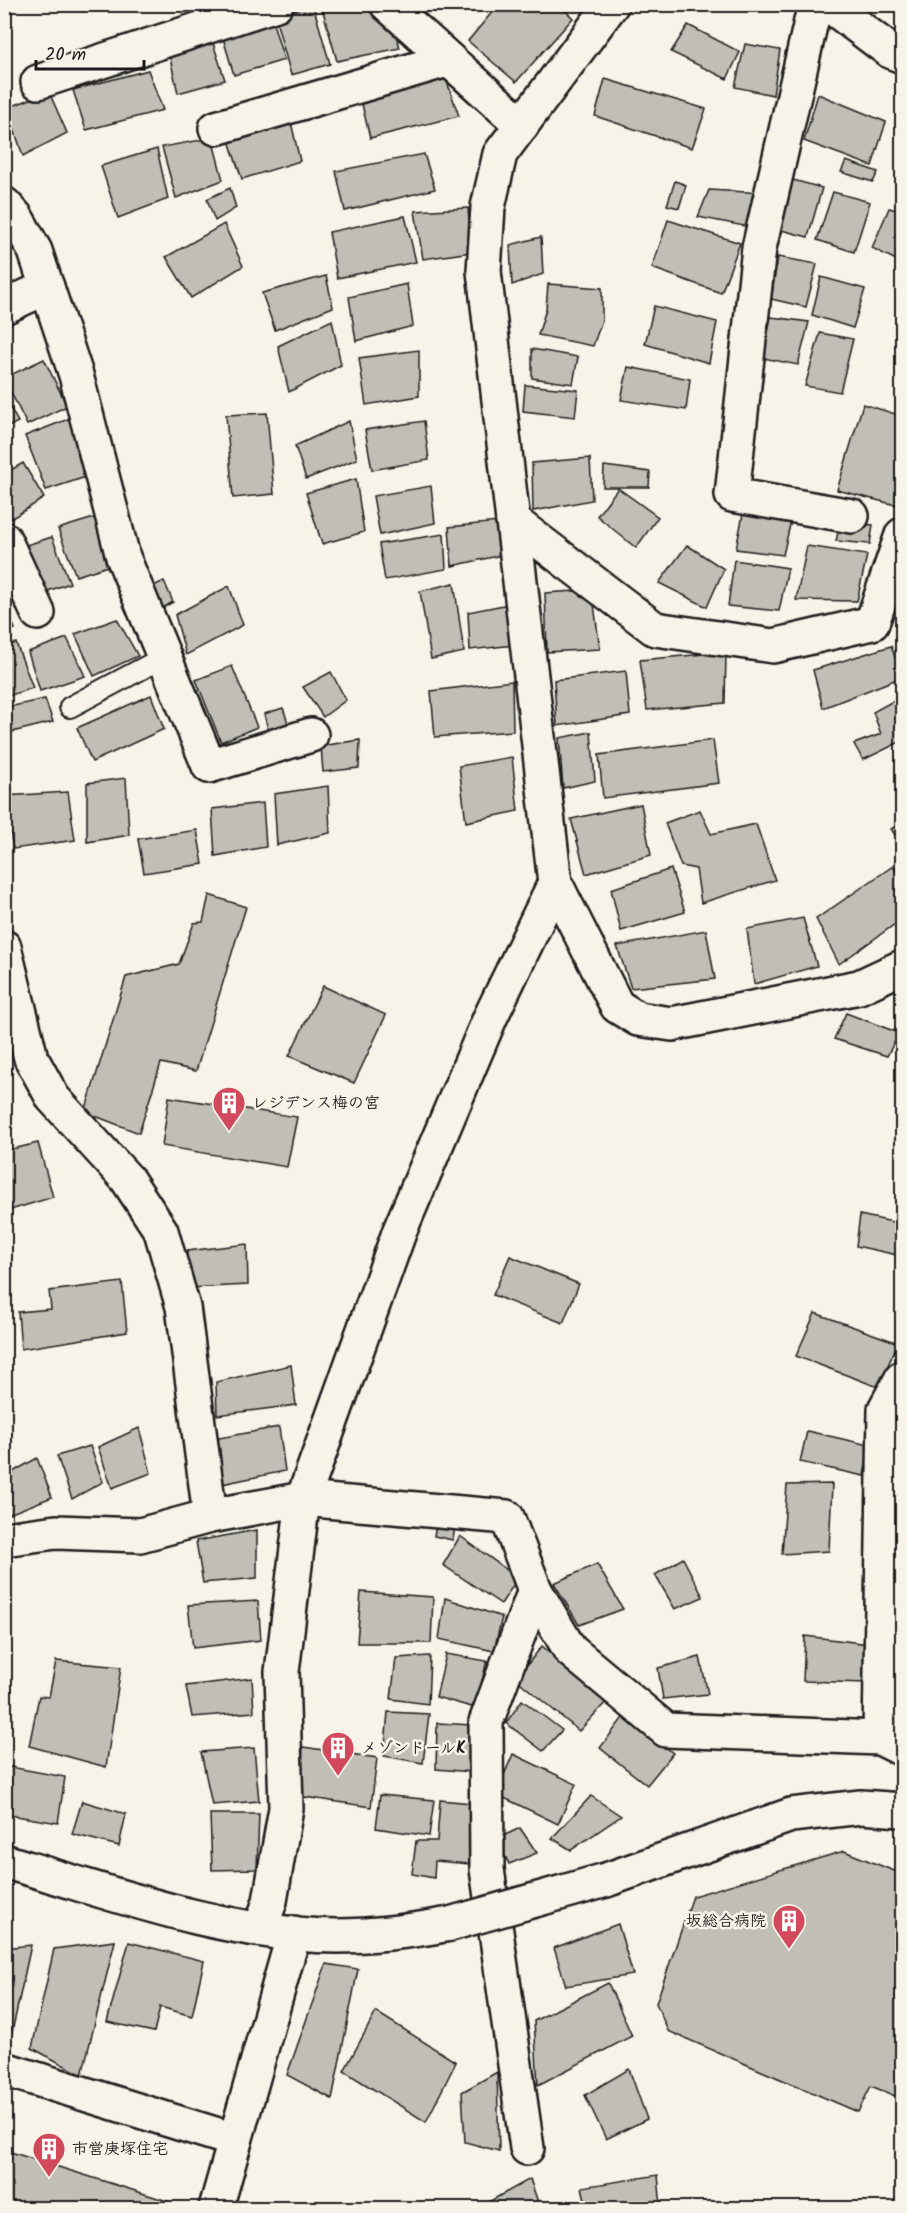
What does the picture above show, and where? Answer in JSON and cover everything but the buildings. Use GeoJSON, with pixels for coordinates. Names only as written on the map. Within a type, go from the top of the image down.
{"type":"FeatureCollection","features":[{"type":"Feature","properties":{"kind":"street"},"geometry":{"type":"LineString","coordinates":[[38,82],[276,4]]}},
{"type":"Feature","properties":{"kind":"street"},"geometry":{"type":"LineString","coordinates":[[387,4],[522,125]]}},
{"type":"Feature","properties":{"kind":"street"},"geometry":{"type":"LineString","coordinates":[[815,4],[759,248],[732,495],[852,516]]}},
{"type":"Feature","properties":{"kind":"street"},"geometry":{"type":"LineString","coordinates":[[828,4],[890,51],[903,56]]}},
{"type":"Feature","properties":{"kind":"street"},"geometry":{"type":"LineString","coordinates":[[607,12],[500,154],[488,207],[484,271],[555,883],[617,1006],[638,1019],[672,1024],[696,1020],[859,987],[903,967]]}},
{"type":"Feature","properties":{"kind":"street"},"geometry":{"type":"LineString","coordinates":[[216,128],[447,60]]}},
{"type":"Feature","properties":{"kind":"street"},"geometry":{"type":"LineString","coordinates":[[4,204],[16,217],[35,251],[76,375],[123,557],[208,766],[311,735]]}},
{"type":"Feature","properties":{"kind":"street"},"geometry":{"type":"LineString","coordinates":[[4,308],[47,287]]}},
{"type":"Feature","properties":{"kind":"street"},"geometry":{"type":"LineString","coordinates":[[513,521],[655,630],[773,646],[872,623],[903,535]]}},
{"type":"Feature","properties":{"kind":"street"},"geometry":{"type":"LineString","coordinates":[[4,539],[38,613]]}},
{"type":"Feature","properties":{"kind":"street"},"geometry":{"type":"LineString","coordinates":[[261,1929],[270,1901],[286,1808],[282,1672],[303,1499],[400,1230],[490,1018],[555,883]]}},
{"type":"Feature","properties":{"kind":"street"},"geometry":{"type":"LineString","coordinates":[[4,947],[31,1058],[52,1098],[127,1179],[161,1231],[183,1307],[210,1516]]}},
{"type":"Feature","properties":{"kind":"street"},"geometry":{"type":"LineString","coordinates":[[4,1539],[56,1532],[140,1535],[210,1516],[303,1499],[507,1517],[535,1590],[570,1650],[666,1730],[891,1744],[885,1409],[903,1378]]}},
{"type":"Feature","properties":{"kind":"street"},"geometry":{"type":"LineString","coordinates":[[527,2148],[488,1869],[486,1722],[535,1590]]}},
{"type":"Feature","properties":{"kind":"street"},"geometry":{"type":"LineString","coordinates":[[4,1861],[160,1908],[261,1929],[334,1936],[391,1934],[450,1924],[606,1880],[791,1815],[861,1807],[903,1810]]}},
{"type":"Feature","properties":{"kind":"street"},"geometry":{"type":"LineString","coordinates":[[216,2208],[294,1933]]}},
{"type":"Feature","properties":{"kind":"street"},"geometry":{"type":"LineString","coordinates":[[4,2069],[234,2140]]}},
{"type":"Feature","properties":{"kind":"lane"},"geometry":{"type":"LineString","coordinates":[[70,707],[164,657]]}},
{"type":"Feature","properties":{"kind":"place","name":"レジデンス梅の宮"},"geometry":{"type":"Point","coordinates":[229,1132]}},
{"type":"Feature","properties":{"kind":"place","name":"メゾンドールK"},"geometry":{"type":"Point","coordinates":[338,1777]}},
{"type":"Feature","properties":{"kind":"place","name":"坂総合病院"},"geometry":{"type":"Point","coordinates":[789,1950]}},
{"type":"Feature","properties":{"kind":"place","name":"市営庚塚住宅"},"geometry":{"type":"Point","coordinates":[49,2178]}}]}
